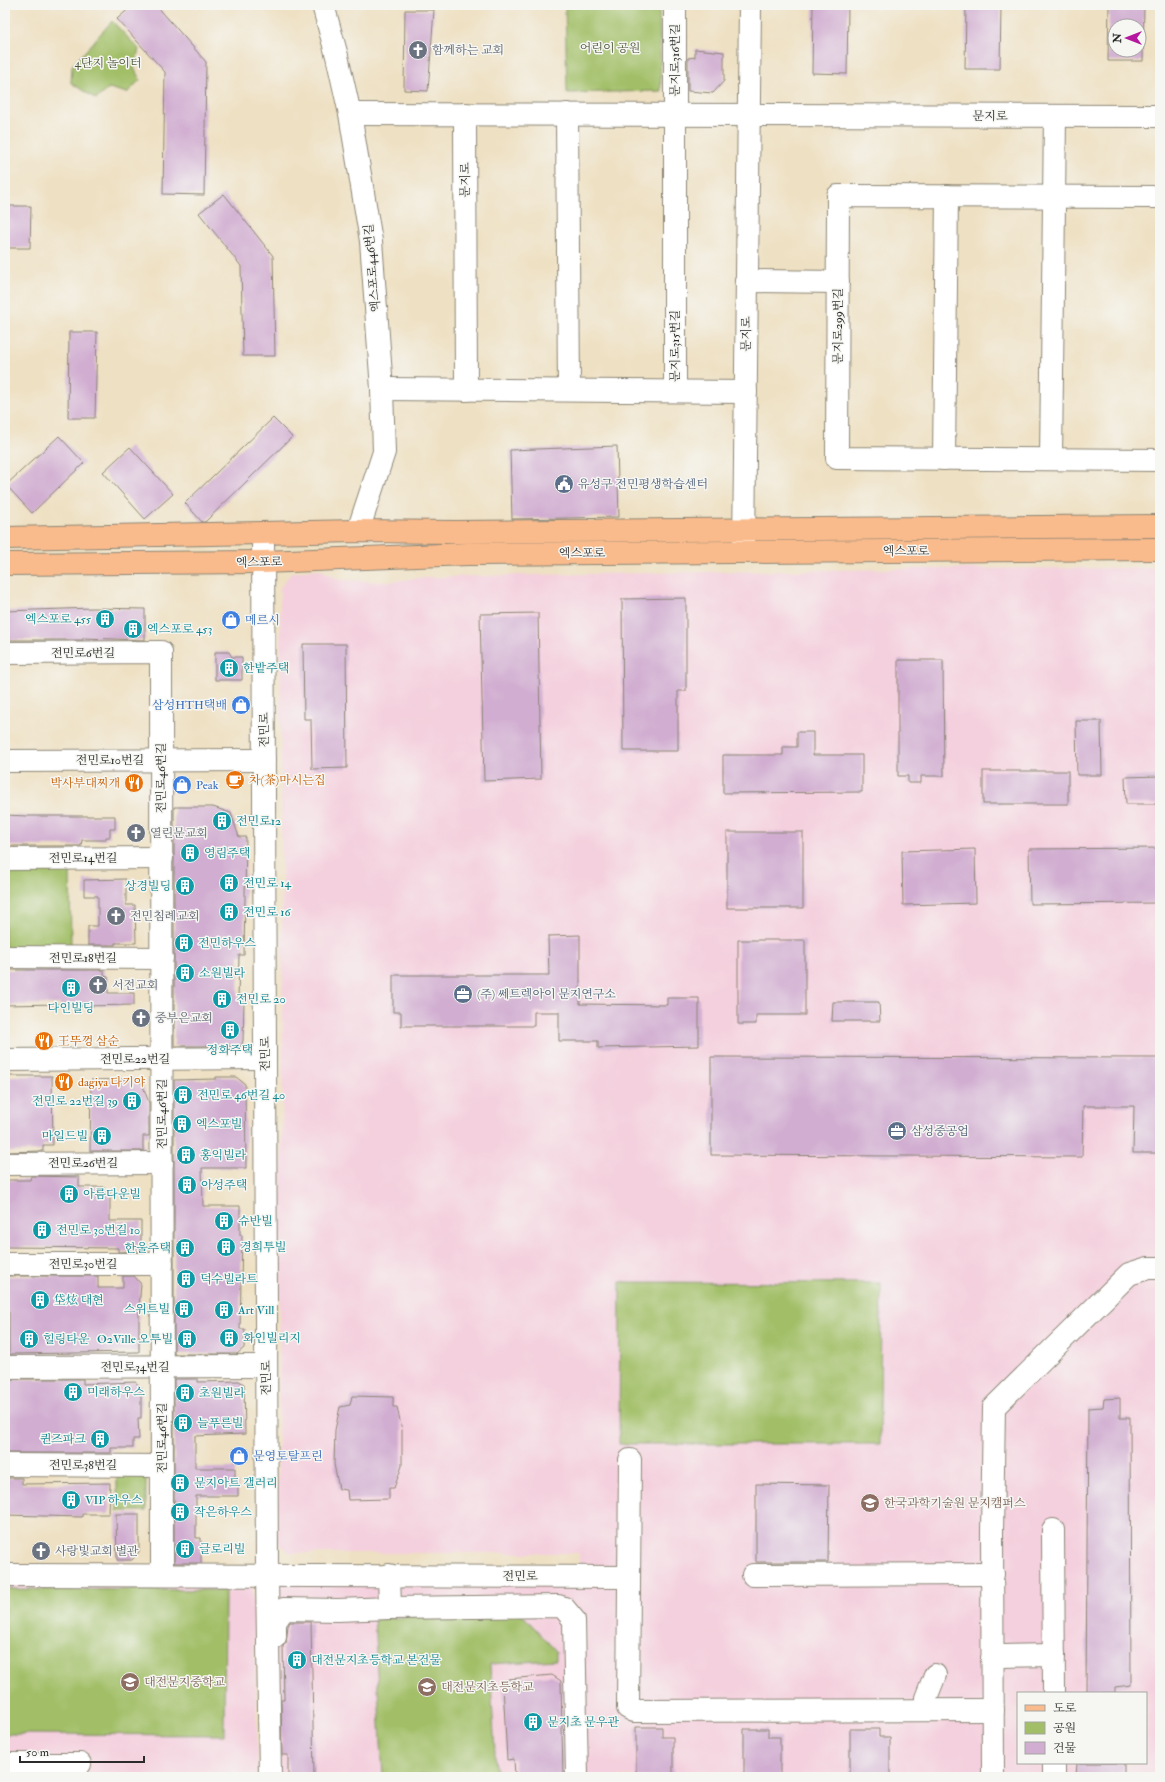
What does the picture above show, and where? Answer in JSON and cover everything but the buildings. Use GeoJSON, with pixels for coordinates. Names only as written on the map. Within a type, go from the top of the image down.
{"type":"FeatureCollection","features":[{"type":"Feature","properties":{"kind":"main road","name":"엑스포로"},"geometry":{"type":"LineString","coordinates":[[5,538],[358,531],[594,531],[745,528],[1160,526]]}},
{"type":"Feature","properties":{"kind":"main road","name":"엑스포로"},"geometry":{"type":"LineString","coordinates":[[5,564],[263,562],[468,554],[1160,549]]}},
{"type":"Feature","properties":{"kind":"street","name":"엑스포로446번길"},"geometry":{"type":"LineString","coordinates":[[323,5],[337,56],[350,114],[371,241],[382,389],[384,452],[358,531]]}},
{"type":"Feature","properties":{"kind":"street","name":"문지로316번길"},"geometry":{"type":"LineString","coordinates":[[674,115],[675,5]]}},
{"type":"Feature","properties":{"kind":"street","name":"문지로"},"geometry":{"type":"LineString","coordinates":[[744,552],[750,5]]}},
{"type":"Feature","properties":{"kind":"street","name":"문지로"},"geometry":{"type":"LineString","coordinates":[[350,114],[1160,116]]}},
{"type":"Feature","properties":{"kind":"street","name":"문지로"},"geometry":{"type":"LineString","coordinates":[[465,114],[466,390]]}},
{"type":"Feature","properties":{"kind":"street"},"geometry":{"type":"LineString","coordinates":[[567,114],[568,390]]}},
{"type":"Feature","properties":{"kind":"street","name":"문지로315번길"},"geometry":{"type":"LineString","coordinates":[[382,389],[675,391],[674,115]]}},
{"type":"Feature","properties":{"kind":"street"},"geometry":{"type":"LineString","coordinates":[[1051,459],[1055,116]]}},
{"type":"Feature","properties":{"kind":"street","name":"문지로299번길"},"geometry":{"type":"LineString","coordinates":[[1160,197],[838,196],[837,458],[1160,460]]}},
{"type":"Feature","properties":{"kind":"street"},"geometry":{"type":"LineString","coordinates":[[944,459],[947,196]]}},
{"type":"Feature","properties":{"kind":"street"},"geometry":{"type":"LineString","coordinates":[[746,281],[838,282]]}},
{"type":"Feature","properties":{"kind":"street"},"geometry":{"type":"LineString","coordinates":[[675,391],[746,392]]}},
{"type":"Feature","properties":{"kind":"street","name":"전민로"},"geometry":{"type":"LineString","coordinates":[[263,533],[267,1575],[270,1777]]}},
{"type":"Feature","properties":{"kind":"street","name":"전민로6번길"},"geometry":{"type":"LineString","coordinates":[[5,653],[161,652]]}},
{"type":"Feature","properties":{"kind":"street","name":"전민로46번길"},"geometry":{"type":"LineString","coordinates":[[161,652],[162,1575]]}},
{"type":"Feature","properties":{"kind":"street","name":"전민로10번길"},"geometry":{"type":"LineString","coordinates":[[5,761],[264,760]]}},
{"type":"Feature","properties":{"kind":"street","name":"전민로14번길"},"geometry":{"type":"LineString","coordinates":[[5,859],[162,858]]}},
{"type":"Feature","properties":{"kind":"street","name":"전민로18번길"},"geometry":{"type":"LineString","coordinates":[[5,957],[162,958]]}},
{"type":"Feature","properties":{"kind":"street","name":"전민로22번길"},"geometry":{"type":"LineString","coordinates":[[5,1060],[265,1058]]}},
{"type":"Feature","properties":{"kind":"street","name":"전민로26번길"},"geometry":{"type":"LineString","coordinates":[[5,1164],[162,1163]]}},
{"type":"Feature","properties":{"kind":"street","name":"전민로30번길"},"geometry":{"type":"LineString","coordinates":[[5,1264],[162,1264]]}},
{"type":"Feature","properties":{"kind":"street"},"geometry":{"type":"LineString","coordinates":[[993,1777],[992,1659],[994,1407],[1129,1274],[1148,1268],[1160,1268]]}},
{"type":"Feature","properties":{"kind":"street","name":"전민로34번길"},"geometry":{"type":"LineString","coordinates":[[5,1367],[266,1366]]}},
{"type":"Feature","properties":{"kind":"street"},"geometry":{"type":"LineString","coordinates":[[630,1460],[628,1708],[634,1711],[993,1710]]}},
{"type":"Feature","properties":{"kind":"street","name":"전민로38번길"},"geometry":{"type":"LineString","coordinates":[[5,1465],[162,1466]]}},
{"type":"Feature","properties":{"kind":"street"},"geometry":{"type":"LineString","coordinates":[[1053,1530],[1054,1692]]}},
{"type":"Feature","properties":{"kind":"street"},"geometry":{"type":"LineString","coordinates":[[753,1575],[993,1574]]}},
{"type":"Feature","properties":{"kind":"street","name":"전민로"},"geometry":{"type":"LineString","coordinates":[[5,1575],[389,1575],[629,1577]]}},
{"type":"Feature","properties":{"kind":"street"},"geometry":{"type":"LineString","coordinates":[[389,1575],[390,1608]]}},
{"type":"Feature","properties":{"kind":"street"},"geometry":{"type":"LineString","coordinates":[[275,1682],[275,1622],[284,1609],[338,1610],[558,1606],[564,1608],[574,1620],[577,1777]]}},
{"type":"Feature","properties":{"kind":"street"},"geometry":{"type":"LineString","coordinates":[[992,1659],[1002,1656],[1054,1655]]}},
{"type":"Feature","properties":{"kind":"street"},"geometry":{"type":"LineString","coordinates":[[926,1710],[926,1698],[935,1675]]}},
{"type":"Feature","properties":{"kind":"street"},"geometry":{"type":"LineString","coordinates":[[5,1764],[80,1764]]}},
{"type":"Feature","properties":{"kind":"street"},"geometry":{"type":"LineString","coordinates":[[1054,1764],[1054,1777]]}},
{"type":"Feature","properties":{"kind":"shaded area"},"geometry":{"type":"Polygon","coordinates":[[[1160,568],[1160,1777],[274,1777],[275,1582],[579,1581],[579,1553],[291,1553],[277,1542],[283,1054],[280,588],[291,573],[319,569],[340,580],[387,582],[418,578],[897,569],[1160,568]]]}},
{"type":"Feature","properties":{"kind":"shaded area","name":"대전문지중학교"},"geometry":{"type":"Polygon","coordinates":[[[164,1576],[253,1587],[258,1777],[5,1777],[5,1577],[164,1576]]]}},
{"type":"Feature","properties":{"kind":"green space","name":"어린이 공원"},"geometry":{"type":"Polygon","coordinates":[[[565,5],[659,5],[661,91],[567,93],[565,5]]]}},
{"type":"Feature","properties":{"kind":"green space","name":"4단지 놀이터"},"geometry":{"type":"Polygon","coordinates":[[[112,21],[139,49],[134,68],[140,80],[127,93],[109,88],[96,99],[71,83],[72,66],[112,21]]]}},
{"type":"Feature","properties":{"kind":"green space"},"geometry":{"type":"Polygon","coordinates":[[[70,866],[71,950],[5,951],[5,867],[70,866]]]}},
{"type":"Feature","properties":{"kind":"green space"},"geometry":{"type":"Polygon","coordinates":[[[620,1282],[881,1283],[880,1444],[619,1444],[620,1282]]]}},
{"type":"Feature","properties":{"kind":"green space"},"geometry":{"type":"Polygon","coordinates":[[[117,1468],[139,1470],[146,1477],[146,1511],[117,1511],[117,1468]]]}},
{"type":"Feature","properties":{"kind":"green space","name":"대전문지중학교"},"geometry":{"type":"Polygon","coordinates":[[[5,1589],[225,1590],[224,1735],[5,1734],[5,1589]]]}},
{"type":"Feature","properties":{"kind":"green space"},"geometry":{"type":"Polygon","coordinates":[[[519,1611],[556,1651],[556,1660],[490,1664],[496,1771],[383,1777],[374,1619],[519,1611]]]}},
{"type":"Feature","properties":{"kind":"place","name":"함께하는 교회"},"geometry":{"type":"Point","coordinates":[418,50]}},
{"type":"Feature","properties":{"kind":"place","name":"유성구 전민평생학습센터"},"geometry":{"type":"Point","coordinates":[564,484]}},
{"type":"Feature","properties":{"kind":"place","name":"엑스포로 455"},"geometry":{"type":"Point","coordinates":[105,619]}},
{"type":"Feature","properties":{"kind":"place","name":"메르시"},"geometry":{"type":"Point","coordinates":[231,620]}},
{"type":"Feature","properties":{"kind":"place","name":"엑스포로 453"},"geometry":{"type":"Point","coordinates":[133,629]}},
{"type":"Feature","properties":{"kind":"place","name":"한밭주택"},"geometry":{"type":"Point","coordinates":[229,668]}},
{"type":"Feature","properties":{"kind":"place","name":"삼성HTH택배"},"geometry":{"type":"Point","coordinates":[241,705]}},
{"type":"Feature","properties":{"kind":"place","name":"차(茶)마시는집"},"geometry":{"type":"Point","coordinates":[235,780]}},
{"type":"Feature","properties":{"kind":"place","name":"박사부대찌개"},"geometry":{"type":"Point","coordinates":[134,783]}},
{"type":"Feature","properties":{"kind":"place","name":"Peak"},"geometry":{"type":"Point","coordinates":[182,785]}},
{"type":"Feature","properties":{"kind":"place","name":"전민로12"},"geometry":{"type":"Point","coordinates":[222,821]}},
{"type":"Feature","properties":{"kind":"place","name":"열린문교회"},"geometry":{"type":"Point","coordinates":[136,833]}},
{"type":"Feature","properties":{"kind":"place","name":"영림주택"},"geometry":{"type":"Point","coordinates":[190,853]}},
{"type":"Feature","properties":{"kind":"place","name":"전민로 14"},"geometry":{"type":"Point","coordinates":[229,883]}},
{"type":"Feature","properties":{"kind":"place","name":"상경빌딩"},"geometry":{"type":"Point","coordinates":[185,886]}},
{"type":"Feature","properties":{"kind":"place","name":"전민로 16"},"geometry":{"type":"Point","coordinates":[229,912]}},
{"type":"Feature","properties":{"kind":"place","name":"전민침례교회"},"geometry":{"type":"Point","coordinates":[116,916]}},
{"type":"Feature","properties":{"kind":"place","name":"전민하우스"},"geometry":{"type":"Point","coordinates":[184,943]}},
{"type":"Feature","properties":{"kind":"place","name":"소원빌라"},"geometry":{"type":"Point","coordinates":[185,973]}},
{"type":"Feature","properties":{"kind":"place","name":"서전교회"},"geometry":{"type":"Point","coordinates":[98,985]}},
{"type":"Feature","properties":{"kind":"place","name":"다인빌딩"},"geometry":{"type":"Point","coordinates":[71,988]}},
{"type":"Feature","properties":{"kind":"place","name":"(주) 쎄트렉아이 문지연구소"},"geometry":{"type":"Point","coordinates":[463,994]}},
{"type":"Feature","properties":{"kind":"place","name":"전민로 20"},"geometry":{"type":"Point","coordinates":[222,999]}},
{"type":"Feature","properties":{"kind":"place","name":"중부은교회"},"geometry":{"type":"Point","coordinates":[141,1018]}},
{"type":"Feature","properties":{"kind":"place","name":"정화주택"},"geometry":{"type":"Point","coordinates":[230,1030]}},
{"type":"Feature","properties":{"kind":"place","name":"王뚜껑 삼순"},"geometry":{"type":"Point","coordinates":[44,1041]}},
{"type":"Feature","properties":{"kind":"place","name":"dagiya 다기야"},"geometry":{"type":"Point","coordinates":[64,1082]}},
{"type":"Feature","properties":{"kind":"place","name":"전민로 46번길 40"},"geometry":{"type":"Point","coordinates":[183,1095]}},
{"type":"Feature","properties":{"kind":"place","name":"전민로 22번길 39"},"geometry":{"type":"Point","coordinates":[132,1101]}},
{"type":"Feature","properties":{"kind":"place","name":"엑스포빌"},"geometry":{"type":"Point","coordinates":[182,1124]}},
{"type":"Feature","properties":{"kind":"place","name":"삼성중공업"},"geometry":{"type":"Point","coordinates":[897,1131]}},
{"type":"Feature","properties":{"kind":"place","name":"마일드빌"},"geometry":{"type":"Point","coordinates":[102,1136]}},
{"type":"Feature","properties":{"kind":"place","name":"홍익빌라"},"geometry":{"type":"Point","coordinates":[186,1155]}},
{"type":"Feature","properties":{"kind":"place","name":"아성주택"},"geometry":{"type":"Point","coordinates":[187,1185]}},
{"type":"Feature","properties":{"kind":"place","name":"아름다운빌"},"geometry":{"type":"Point","coordinates":[69,1194]}},
{"type":"Feature","properties":{"kind":"place","name":"슈반빌"},"geometry":{"type":"Point","coordinates":[224,1221]}},
{"type":"Feature","properties":{"kind":"place","name":"전민로 30번길 10"},"geometry":{"type":"Point","coordinates":[42,1230]}},
{"type":"Feature","properties":{"kind":"place","name":"경희투빌"},"geometry":{"type":"Point","coordinates":[226,1247]}},
{"type":"Feature","properties":{"kind":"place","name":"한울주택"},"geometry":{"type":"Point","coordinates":[185,1248]}},
{"type":"Feature","properties":{"kind":"place","name":"덕수빌라트"},"geometry":{"type":"Point","coordinates":[186,1279]}},
{"type":"Feature","properties":{"kind":"place","name":"垈炫 대현"},"geometry":{"type":"Point","coordinates":[40,1300]}},
{"type":"Feature","properties":{"kind":"place","name":"스위트빌"},"geometry":{"type":"Point","coordinates":[184,1309]}},
{"type":"Feature","properties":{"kind":"place","name":"Art Vill"},"geometry":{"type":"Point","coordinates":[224,1310]}},
{"type":"Feature","properties":{"kind":"place","name":"화인빌리지"},"geometry":{"type":"Point","coordinates":[229,1338]}},
{"type":"Feature","properties":{"kind":"place","name":"힐링타운"},"geometry":{"type":"Point","coordinates":[29,1339]}},
{"type":"Feature","properties":{"kind":"place","name":"O2Ville 오투빌"},"geometry":{"type":"Point","coordinates":[187,1339]}},
{"type":"Feature","properties":{"kind":"place","name":"미래하우스"},"geometry":{"type":"Point","coordinates":[73,1392]}},
{"type":"Feature","properties":{"kind":"place","name":"초원빌라"},"geometry":{"type":"Point","coordinates":[185,1393]}},
{"type":"Feature","properties":{"kind":"place","name":"늘푸른빌"},"geometry":{"type":"Point","coordinates":[183,1423]}},
{"type":"Feature","properties":{"kind":"place","name":"퀸즈파크"},"geometry":{"type":"Point","coordinates":[100,1439]}},
{"type":"Feature","properties":{"kind":"place","name":"문영토탈프린"},"geometry":{"type":"Point","coordinates":[239,1456]}},
{"type":"Feature","properties":{"kind":"place","name":"문지아트 갤러리"},"geometry":{"type":"Point","coordinates":[180,1483]}},
{"type":"Feature","properties":{"kind":"place","name":"VIP 하우스"},"geometry":{"type":"Point","coordinates":[71,1500]}},
{"type":"Feature","properties":{"kind":"place","name":"한국과학기술원 문지캠퍼스"},"geometry":{"type":"Point","coordinates":[870,1503]}},
{"type":"Feature","properties":{"kind":"place","name":"작은하우스"},"geometry":{"type":"Point","coordinates":[180,1512]}},
{"type":"Feature","properties":{"kind":"place","name":"글로리빌"},"geometry":{"type":"Point","coordinates":[185,1549]}},
{"type":"Feature","properties":{"kind":"place","name":"사랑빛교회 별관"},"geometry":{"type":"Point","coordinates":[41,1551]}},
{"type":"Feature","properties":{"kind":"place","name":"대전문지초등학교 본건물"},"geometry":{"type":"Point","coordinates":[297,1660]}},
{"type":"Feature","properties":{"kind":"place","name":"대전문지중학교"},"geometry":{"type":"Point","coordinates":[130,1682]}},
{"type":"Feature","properties":{"kind":"place","name":"대전문지초등학교"},"geometry":{"type":"Point","coordinates":[427,1687]}},
{"type":"Feature","properties":{"kind":"place","name":"문지초 문우관"},"geometry":{"type":"Point","coordinates":[533,1722]}}]}
